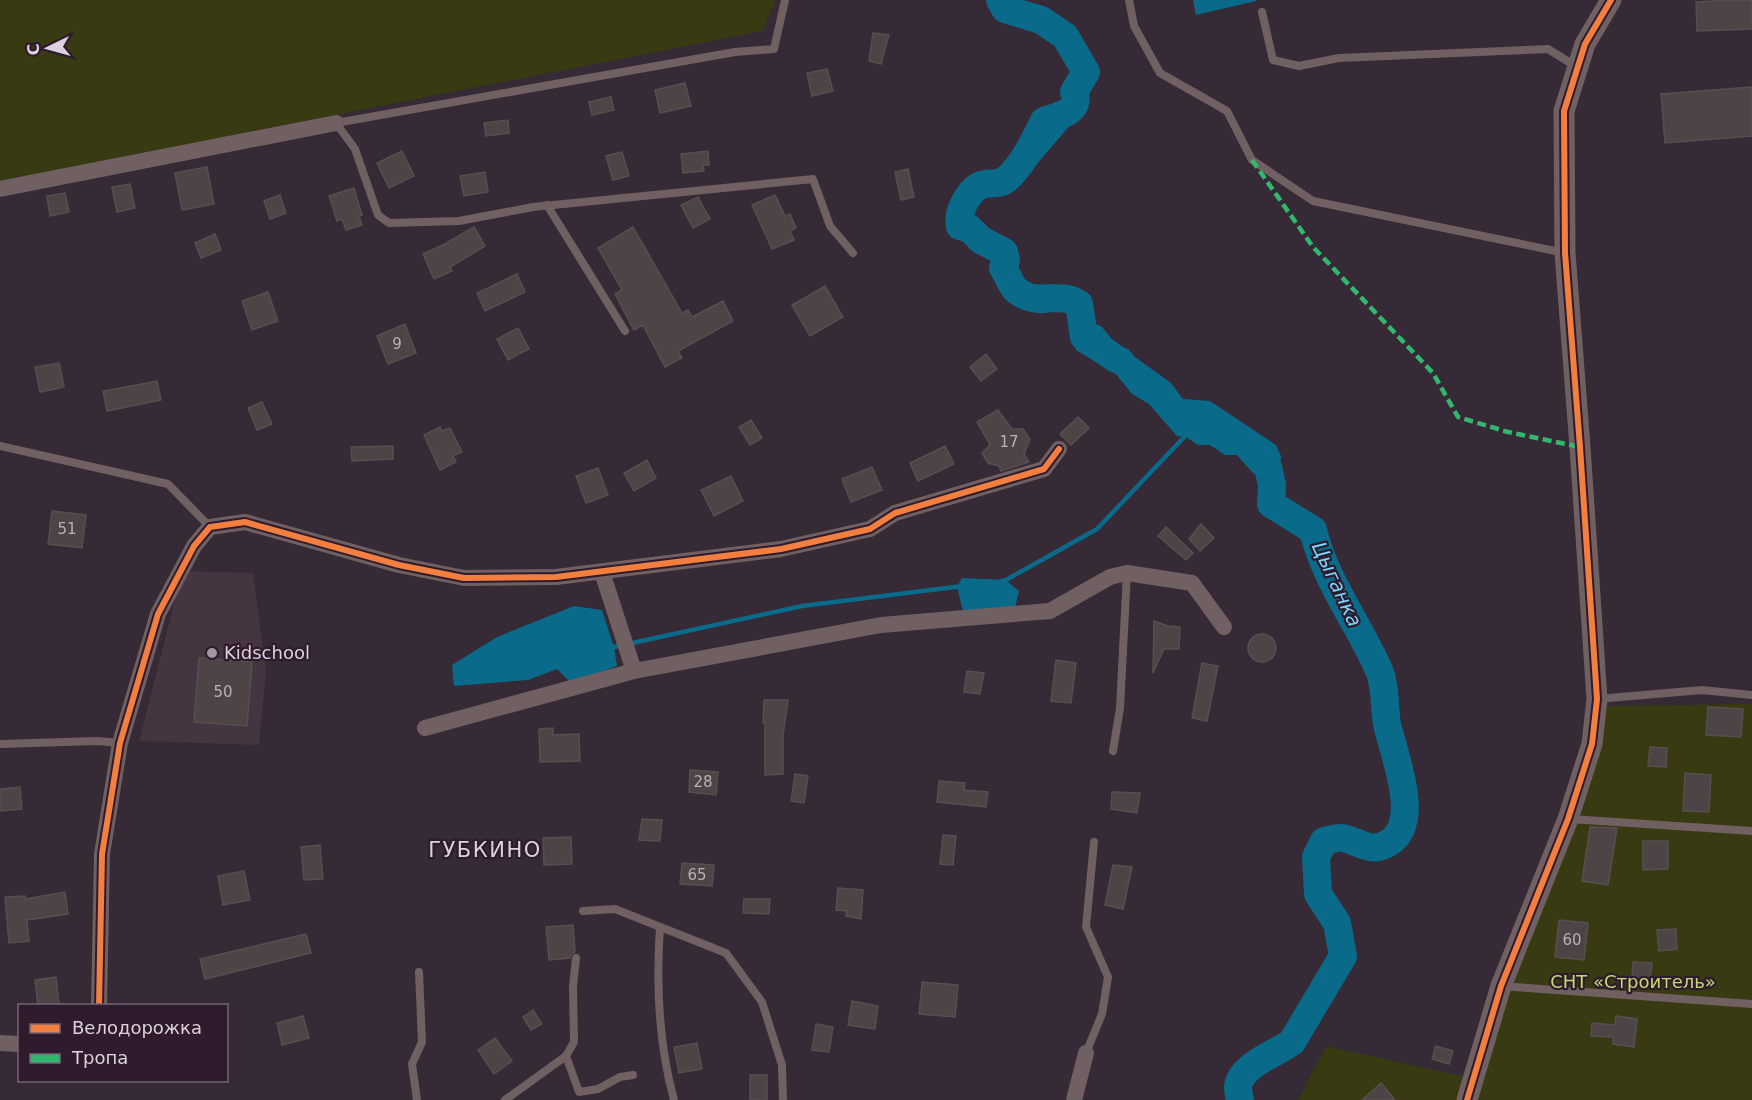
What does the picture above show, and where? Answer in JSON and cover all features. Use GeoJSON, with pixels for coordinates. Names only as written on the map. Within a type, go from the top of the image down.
{"type":"FeatureCollection","features":[{"type":"Feature","properties":{"kind":"street"},"geometry":{"type":"LineString","coordinates":[[1467,1100],[1501,986],[1568,819],[1592,744],[1597,699],[1565,253],[1564,111],[1585,44],[1611,0]]}},
{"type":"Feature","properties":{"kind":"street"},"geometry":{"type":"LineString","coordinates":[[0,189],[336,123]]}},
{"type":"Feature","properties":{"kind":"street"},"geometry":{"type":"LineString","coordinates":[[99,1004],[102,854],[120,743],[158,614],[194,546],[210,527],[245,522],[399,565],[464,578],[556,577],[781,549],[870,529],[895,513],[1044,469],[1059,449]]}},
{"type":"Feature","properties":{"kind":"street"},"geometry":{"type":"LineString","coordinates":[[602,572],[634,671]]}},
{"type":"Feature","properties":{"kind":"street"},"geometry":{"type":"LineString","coordinates":[[425,728],[634,671],[881,625],[1050,611],[1110,577],[1127,573],[1192,583],[1224,627]]}},
{"type":"Feature","properties":{"kind":"street"},"geometry":{"type":"LineString","coordinates":[[1074,1100],[1086,1053]]}},
{"type":"Feature","properties":{"kind":"lane"},"geometry":{"type":"LineString","coordinates":[[785,0],[774,49],[735,52],[336,123],[355,148],[378,215],[389,223],[459,221],[547,205],[813,178],[830,226],[853,253]]}},
{"type":"Feature","properties":{"kind":"lane"},"geometry":{"type":"LineString","coordinates":[[1129,0],[1134,26],[1160,73],[1227,111],[1252,160],[1313,201],[1565,253]]}},
{"type":"Feature","properties":{"kind":"lane"},"geometry":{"type":"LineString","coordinates":[[1262,12],[1274,60],[1299,66],[1338,58],[1548,49],[1578,67]]}},
{"type":"Feature","properties":{"kind":"lane"},"geometry":{"type":"LineString","coordinates":[[547,205],[625,331]]}},
{"type":"Feature","properties":{"kind":"lane"},"geometry":{"type":"LineString","coordinates":[[0,446],[168,483],[210,527]]}},
{"type":"Feature","properties":{"kind":"lane"},"geometry":{"type":"LineString","coordinates":[[1113,752],[1120,708],[1127,573]]}},
{"type":"Feature","properties":{"kind":"lane"},"geometry":{"type":"LineString","coordinates":[[1597,699],[1702,690],[1752,695]]}},
{"type":"Feature","properties":{"kind":"lane"},"geometry":{"type":"LineString","coordinates":[[0,744],[98,741],[120,743]]}},
{"type":"Feature","properties":{"kind":"lane"},"geometry":{"type":"LineString","coordinates":[[1568,819],[1752,831]]}},
{"type":"Feature","properties":{"kind":"lane"},"geometry":{"type":"LineString","coordinates":[[1086,1053],[1102,1014],[1108,977],[1086,927],[1094,843]]}},
{"type":"Feature","properties":{"kind":"lane"},"geometry":{"type":"LineString","coordinates":[[583,911],[615,909],[726,953],[762,1002],[782,1065],[783,1100]]}},
{"type":"Feature","properties":{"kind":"lane"},"geometry":{"type":"LineString","coordinates":[[660,927],[657,961],[664,1048],[674,1100]]}},
{"type":"Feature","properties":{"kind":"lane"},"geometry":{"type":"LineString","coordinates":[[505,1100],[566,1056],[574,1042],[573,986],[576,958]]}},
{"type":"Feature","properties":{"kind":"lane"},"geometry":{"type":"LineString","coordinates":[[417,1100],[412,1064],[422,1042],[419,972]]}},
{"type":"Feature","properties":{"kind":"lane"},"geometry":{"type":"LineString","coordinates":[[1501,986],[1752,1004]]}},
{"type":"Feature","properties":{"kind":"lane"},"geometry":{"type":"LineString","coordinates":[[566,1056],[579,1092],[598,1089],[620,1077],[633,1075]]}},
{"type":"Feature","properties":{"kind":"shaded area","name":"Kidschool"},"geometry":{"type":"Polygon","coordinates":[[[188,571],[253,573],[266,671],[259,745],[139,741],[176,596],[188,571]]]}},
{"type":"Feature","properties":{"kind":"green space"},"geometry":{"type":"Polygon","coordinates":[[[0,0],[776,0],[762,31],[0,181],[0,0]]]}},
{"type":"Feature","properties":{"kind":"green space","name":"СНТ «Строитель»"},"geometry":{"type":"Polygon","coordinates":[[[1752,704],[1752,1100],[1298,1100],[1326,1046],[1479,1080],[1594,706],[1752,704]]]}},
{"type":"Feature","properties":{"kind":"water"},"geometry":{"type":"Polygon","coordinates":[[[1193,0],[1256,0],[1256,1],[1196,15],[1193,0]]]}},
{"type":"Feature","properties":{"kind":"water"},"geometry":{"type":"Polygon","coordinates":[[[1076,98],[1083,99],[1081,110],[1072,123],[1024,179],[1011,186],[1007,179],[1008,175],[1034,129],[1051,111],[1076,98]]]}},
{"type":"Feature","properties":{"kind":"water"},"geometry":{"type":"Polygon","coordinates":[[[1027,281],[1051,293],[1053,306],[1050,312],[1037,313],[1028,310],[1011,292],[1027,281]]]}},
{"type":"Feature","properties":{"kind":"water"},"geometry":{"type":"Polygon","coordinates":[[[1095,324],[1101,326],[1117,345],[1128,349],[1135,357],[1171,383],[1183,399],[1210,401],[1276,445],[1281,456],[1275,500],[1271,504],[1266,501],[1268,483],[1252,472],[1237,455],[1225,455],[1210,445],[1198,445],[1186,437],[1177,436],[1149,404],[1132,394],[1116,374],[1076,350],[1075,345],[1095,324]]]}},
{"type":"Feature","properties":{"kind":"water"},"geometry":{"type":"Polygon","coordinates":[[[962,578],[1006,580],[1019,591],[1015,608],[963,611],[957,587],[962,578]]]}},
{"type":"Feature","properties":{"kind":"water"},"geometry":{"type":"Polygon","coordinates":[[[574,606],[602,610],[614,647],[617,666],[571,683],[557,669],[528,680],[454,686],[452,665],[497,637],[574,606]]]}},
{"type":"Feature","properties":{"kind":"building"},"geometry":{"type":"Polygon","coordinates":[[[1752,0],[1752,29],[1697,31],[1696,2],[1752,0]]]}},
{"type":"Feature","properties":{"kind":"building"},"geometry":{"type":"Polygon","coordinates":[[[873,33],[889,35],[881,64],[869,61],[873,33]]]}},
{"type":"Feature","properties":{"kind":"building"},"geometry":{"type":"Polygon","coordinates":[[[827,69],[833,91],[812,96],[807,73],[827,69]]]}},
{"type":"Feature","properties":{"kind":"building"},"geometry":{"type":"Polygon","coordinates":[[[685,83],[691,106],[660,113],[655,90],[685,83]]]}},
{"type":"Feature","properties":{"kind":"building"},"geometry":{"type":"Polygon","coordinates":[[[1752,87],[1752,136],[1665,143],[1661,94],[1752,87]]]}},
{"type":"Feature","properties":{"kind":"building"},"geometry":{"type":"Polygon","coordinates":[[[611,97],[614,110],[592,115],[589,102],[611,97]]]}},
{"type":"Feature","properties":{"kind":"building"},"geometry":{"type":"Polygon","coordinates":[[[508,120],[509,133],[486,136],[484,123],[508,120]]]}},
{"type":"Feature","properties":{"kind":"building"},"geometry":{"type":"Polygon","coordinates":[[[402,151],[414,176],[389,188],[377,163],[402,151]]]}},
{"type":"Feature","properties":{"kind":"building"},"geometry":{"type":"Polygon","coordinates":[[[708,151],[709,165],[703,165],[704,171],[683,173],[681,154],[708,151]]]}},
{"type":"Feature","properties":{"kind":"building"},"geometry":{"type":"Polygon","coordinates":[[[622,152],[629,176],[613,180],[606,156],[622,152]]]}},
{"type":"Feature","properties":{"kind":"building"},"geometry":{"type":"Polygon","coordinates":[[[207,167],[214,204],[182,210],[175,173],[207,167]]]}},
{"type":"Feature","properties":{"kind":"building"},"geometry":{"type":"Polygon","coordinates":[[[908,169],[914,197],[901,200],[895,172],[908,169]]]}},
{"type":"Feature","properties":{"kind":"building"},"geometry":{"type":"Polygon","coordinates":[[[485,172],[488,192],[464,196],[460,176],[485,172]]]}},
{"type":"Feature","properties":{"kind":"building"},"geometry":{"type":"Polygon","coordinates":[[[130,184],[135,208],[117,212],[112,187],[130,184]]]}},
{"type":"Feature","properties":{"kind":"building"},"geometry":{"type":"Polygon","coordinates":[[[354,188],[362,215],[359,216],[362,225],[346,230],[342,219],[337,221],[329,196],[354,188]]]}},
{"type":"Feature","properties":{"kind":"building"},"geometry":{"type":"Polygon","coordinates":[[[65,193],[69,212],[50,216],[47,196],[65,193]]]}},
{"type":"Feature","properties":{"kind":"building"},"geometry":{"type":"Polygon","coordinates":[[[280,195],[286,213],[270,219],[264,201],[280,195]]]}},
{"type":"Feature","properties":{"kind":"building"},"geometry":{"type":"Polygon","coordinates":[[[775,195],[785,216],[790,214],[796,228],[790,231],[794,240],[772,249],[752,205],[775,195]]]}},
{"type":"Feature","properties":{"kind":"building"},"geometry":{"type":"Polygon","coordinates":[[[698,197],[710,219],[693,228],[681,205],[698,197]]]}},
{"type":"Feature","properties":{"kind":"building"},"geometry":{"type":"Polygon","coordinates":[[[474,227],[485,246],[450,267],[452,271],[434,279],[423,254],[474,227]]]}},
{"type":"Feature","properties":{"kind":"building"},"geometry":{"type":"Polygon","coordinates":[[[633,227],[682,313],[688,310],[692,317],[723,301],[733,321],[678,351],[682,358],[665,367],[643,325],[634,330],[615,294],[622,290],[598,248],[633,227]]]}},
{"type":"Feature","properties":{"kind":"building"},"geometry":{"type":"Polygon","coordinates":[[[215,234],[221,250],[201,258],[195,243],[215,234]]]}},
{"type":"Feature","properties":{"kind":"building"},"geometry":{"type":"Polygon","coordinates":[[[517,274],[525,292],[485,311],[477,293],[517,274]]]}},
{"type":"Feature","properties":{"kind":"building"},"geometry":{"type":"Polygon","coordinates":[[[825,286],[843,317],[810,336],[792,305],[825,286]]]}},
{"type":"Feature","properties":{"kind":"building"},"geometry":{"type":"Polygon","coordinates":[[[268,292],[278,321],[252,330],[242,301],[268,292]]]}},
{"type":"Feature","properties":{"kind":"building"},"geometry":{"type":"Polygon","coordinates":[[[405,324],[416,353],[388,364],[377,336],[405,324]]]}},
{"type":"Feature","properties":{"kind":"building"},"geometry":{"type":"Polygon","coordinates":[[[518,328],[529,349],[508,360],[497,339],[518,328]]]}},
{"type":"Feature","properties":{"kind":"building"},"geometry":{"type":"Polygon","coordinates":[[[986,354],[997,369],[981,381],[970,367],[986,354]]]}},
{"type":"Feature","properties":{"kind":"building"},"geometry":{"type":"Polygon","coordinates":[[[59,363],[64,387],[40,392],[35,367],[59,363]]]}},
{"type":"Feature","properties":{"kind":"building"},"geometry":{"type":"Polygon","coordinates":[[[157,381],[161,400],[107,411],[103,391],[157,381]]]}},
{"type":"Feature","properties":{"kind":"building"},"geometry":{"type":"Polygon","coordinates":[[[262,402],[272,424],[257,430],[248,408],[262,402]]]}},
{"type":"Feature","properties":{"kind":"building"},"geometry":{"type":"Polygon","coordinates":[[[998,410],[1012,429],[1023,429],[1030,439],[1024,454],[1029,462],[1001,471],[999,466],[988,463],[982,453],[990,445],[977,422],[998,410]]]}},
{"type":"Feature","properties":{"kind":"building"},"geometry":{"type":"Polygon","coordinates":[[[1078,417],[1089,428],[1071,445],[1060,434],[1078,417]]]}},
{"type":"Feature","properties":{"kind":"building"},"geometry":{"type":"Polygon","coordinates":[[[751,420],[762,438],[750,445],[739,427],[751,420]]]}},
{"type":"Feature","properties":{"kind":"building"},"geometry":{"type":"Polygon","coordinates":[[[440,427],[442,431],[450,428],[462,452],[453,456],[456,462],[440,470],[424,435],[440,427]]]}},
{"type":"Feature","properties":{"kind":"building"},"geometry":{"type":"Polygon","coordinates":[[[393,446],[393,459],[352,461],[351,447],[393,446]]]}},
{"type":"Feature","properties":{"kind":"building"},"geometry":{"type":"Polygon","coordinates":[[[945,446],[954,464],[918,481],[910,463],[945,446]]]}},
{"type":"Feature","properties":{"kind":"building"},"geometry":{"type":"Polygon","coordinates":[[[647,460],[656,478],[634,491],[624,473],[647,460]]]}},
{"type":"Feature","properties":{"kind":"building"},"geometry":{"type":"Polygon","coordinates":[[[872,467],[882,490],[851,502],[842,479],[872,467]]]}},
{"type":"Feature","properties":{"kind":"building"},"geometry":{"type":"Polygon","coordinates":[[[598,468],[608,495],[586,503],[576,476],[598,468]]]}},
{"type":"Feature","properties":{"kind":"building"},"geometry":{"type":"Polygon","coordinates":[[[731,476],[743,501],[714,516],[701,490],[731,476]]]}},
{"type":"Feature","properties":{"kind":"building"},"geometry":{"type":"Polygon","coordinates":[[[52,511],[86,515],[82,548],[48,544],[52,511]]]}},
{"type":"Feature","properties":{"kind":"building"},"geometry":{"type":"Polygon","coordinates":[[[1201,524],[1214,538],[1200,551],[1189,539],[1201,524]]]}},
{"type":"Feature","properties":{"kind":"building"},"geometry":{"type":"Polygon","coordinates":[[[1166,527],[1193,553],[1186,560],[1158,536],[1166,527]]]}},
{"type":"Feature","properties":{"kind":"building"},"geometry":{"type":"Polygon","coordinates":[[[1154,621],[1180,627],[1179,649],[1164,649],[1153,673],[1154,621]]]}},
{"type":"Feature","properties":{"kind":"building"},"geometry":{"type":"Polygon","coordinates":[[[1262,634],[1272,638],[1276,648],[1272,658],[1262,662],[1252,658],[1248,648],[1252,638],[1262,634]]]}},
{"type":"Feature","properties":{"kind":"building"},"geometry":{"type":"Polygon","coordinates":[[[199,658],[252,662],[247,726],[194,722],[199,658]]]}},
{"type":"Feature","properties":{"kind":"building"},"geometry":{"type":"Polygon","coordinates":[[[1056,660],[1076,663],[1071,703],[1051,701],[1056,660]]]}},
{"type":"Feature","properties":{"kind":"building"},"geometry":{"type":"Polygon","coordinates":[[[1202,663],[1218,666],[1207,721],[1192,718],[1202,663]]]}},
{"type":"Feature","properties":{"kind":"building"},"geometry":{"type":"Polygon","coordinates":[[[967,671],[984,673],[980,694],[964,692],[967,671]]]}},
{"type":"Feature","properties":{"kind":"building"},"geometry":{"type":"Polygon","coordinates":[[[764,700],[788,700],[783,735],[783,774],[765,775],[764,700]]]}},
{"type":"Feature","properties":{"kind":"building"},"geometry":{"type":"Polygon","coordinates":[[[1708,707],[1743,709],[1741,737],[1706,735],[1708,707]]]}},
{"type":"Feature","properties":{"kind":"building"},"geometry":{"type":"Polygon","coordinates":[[[553,728],[553,735],[579,734],[580,761],[540,762],[539,729],[553,728]]]}},
{"type":"Feature","properties":{"kind":"building"},"geometry":{"type":"Polygon","coordinates":[[[1650,747],[1667,748],[1666,767],[1648,766],[1650,747]]]}},
{"type":"Feature","properties":{"kind":"building"},"geometry":{"type":"Polygon","coordinates":[[[690,770],[718,772],[716,795],[689,792],[690,770]]]}},
{"type":"Feature","properties":{"kind":"building"},"geometry":{"type":"Polygon","coordinates":[[[1685,773],[1711,775],[1709,812],[1683,811],[1685,773]]]}},
{"type":"Feature","properties":{"kind":"building"},"geometry":{"type":"Polygon","coordinates":[[[795,774],[808,776],[804,803],[791,801],[795,774]]]}},
{"type":"Feature","properties":{"kind":"building"},"geometry":{"type":"Polygon","coordinates":[[[939,781],[965,783],[964,790],[988,792],[986,807],[937,802],[939,781]]]}},
{"type":"Feature","properties":{"kind":"building"},"geometry":{"type":"Polygon","coordinates":[[[20,787],[22,809],[0,811],[0,789],[20,787]]]}},
{"type":"Feature","properties":{"kind":"building"},"geometry":{"type":"Polygon","coordinates":[[[1112,792],[1140,793],[1137,813],[1111,809],[1112,792]]]}},
{"type":"Feature","properties":{"kind":"building"},"geometry":{"type":"Polygon","coordinates":[[[642,819],[662,820],[660,841],[639,840],[642,819]]]}},
{"type":"Feature","properties":{"kind":"building"},"geometry":{"type":"Polygon","coordinates":[[[1590,827],[1617,828],[1608,885],[1582,881],[1590,827]]]}},
{"type":"Feature","properties":{"kind":"building"},"geometry":{"type":"Polygon","coordinates":[[[943,835],[956,836],[953,865],[940,864],[943,835]]]}},
{"type":"Feature","properties":{"kind":"building"},"geometry":{"type":"Polygon","coordinates":[[[571,837],[572,864],[544,865],[543,838],[571,837]]]}},
{"type":"Feature","properties":{"kind":"building"},"geometry":{"type":"Polygon","coordinates":[[[1643,841],[1668,841],[1668,869],[1643,870],[1643,841]]]}},
{"type":"Feature","properties":{"kind":"building"},"geometry":{"type":"Polygon","coordinates":[[[320,845],[323,879],[304,880],[301,847],[320,845]]]}},
{"type":"Feature","properties":{"kind":"building"},"geometry":{"type":"Polygon","coordinates":[[[682,863],[714,865],[712,886],[680,884],[682,863]]]}},
{"type":"Feature","properties":{"kind":"building"},"geometry":{"type":"Polygon","coordinates":[[[1113,865],[1132,867],[1123,909],[1105,905],[1113,865]]]}},
{"type":"Feature","properties":{"kind":"building"},"geometry":{"type":"Polygon","coordinates":[[[244,871],[250,900],[223,905],[218,876],[244,871]]]}},
{"type":"Feature","properties":{"kind":"building"},"geometry":{"type":"Polygon","coordinates":[[[838,888],[863,890],[861,919],[846,916],[847,911],[836,910],[838,888]]]}},
{"type":"Feature","properties":{"kind":"building"},"geometry":{"type":"Polygon","coordinates":[[[65,892],[68,914],[27,920],[29,941],[9,943],[5,897],[25,896],[25,899],[65,892]]]}},
{"type":"Feature","properties":{"kind":"building"},"geometry":{"type":"Polygon","coordinates":[[[744,899],[770,899],[769,914],[743,913],[744,899]]]}},
{"type":"Feature","properties":{"kind":"building"},"geometry":{"type":"Polygon","coordinates":[[[1559,920],[1588,923],[1584,960],[1555,957],[1559,920]]]}},
{"type":"Feature","properties":{"kind":"building"},"geometry":{"type":"Polygon","coordinates":[[[573,925],[575,952],[570,958],[549,960],[546,927],[573,925]]]}},
{"type":"Feature","properties":{"kind":"building"},"geometry":{"type":"Polygon","coordinates":[[[1676,929],[1677,949],[1659,951],[1657,930],[1676,929]]]}},
{"type":"Feature","properties":{"kind":"building"},"geometry":{"type":"Polygon","coordinates":[[[306,934],[311,953],[205,979],[200,959],[306,934]]]}},
{"type":"Feature","properties":{"kind":"building"},"geometry":{"type":"Polygon","coordinates":[[[1633,962],[1652,963],[1650,980],[1632,978],[1633,962]]]}},
{"type":"Feature","properties":{"kind":"building"},"geometry":{"type":"Polygon","coordinates":[[[56,977],[59,1004],[38,1004],[35,980],[56,977]]]}},
{"type":"Feature","properties":{"kind":"building"},"geometry":{"type":"Polygon","coordinates":[[[922,982],[958,985],[955,1017],[919,1014],[922,982]]]}},
{"type":"Feature","properties":{"kind":"building"},"geometry":{"type":"Polygon","coordinates":[[[852,1001],[878,1006],[875,1029],[848,1025],[852,1001]]]}},
{"type":"Feature","properties":{"kind":"building"},"geometry":{"type":"Polygon","coordinates":[[[533,1010],[542,1024],[531,1030],[523,1017],[533,1010]]]}},
{"type":"Feature","properties":{"kind":"building"},"geometry":{"type":"Polygon","coordinates":[[[303,1016],[309,1038],[282,1045],[277,1023],[303,1016]]]}},
{"type":"Feature","properties":{"kind":"building"},"geometry":{"type":"Polygon","coordinates":[[[1616,1016],[1637,1019],[1634,1047],[1613,1044],[1613,1037],[1591,1036],[1592,1023],[1615,1025],[1616,1016]]]}},
{"type":"Feature","properties":{"kind":"building"},"geometry":{"type":"Polygon","coordinates":[[[816,1024],[833,1027],[829,1052],[812,1050],[816,1024]]]}},
{"type":"Feature","properties":{"kind":"building"},"geometry":{"type":"Polygon","coordinates":[[[495,1038],[512,1061],[494,1074],[478,1050],[495,1038]]]}},
{"type":"Feature","properties":{"kind":"building"},"geometry":{"type":"Polygon","coordinates":[[[697,1043],[702,1069],[679,1073],[674,1047],[697,1043]]]}},
{"type":"Feature","properties":{"kind":"building"},"geometry":{"type":"Polygon","coordinates":[[[1436,1046],[1453,1051],[1449,1064],[1432,1059],[1436,1046]]]}},
{"type":"Feature","properties":{"kind":"building"},"geometry":{"type":"Polygon","coordinates":[[[750,1075],[767,1075],[767,1100],[750,1100],[750,1075]]]}},
{"type":"Feature","properties":{"kind":"building"},"geometry":{"type":"Polygon","coordinates":[[[1381,1083],[1395,1100],[1362,1100],[1381,1083]]]}},
{"type":"Feature","properties":{"kind":"waterway","name":"Цыганка"},"geometry":{"type":"LineString","coordinates":[[1000,0],[1005,9],[1041,20],[1065,36],[1086,72],[1074,92],[1076,99],[1072,109],[1044,121],[1024,158],[1009,177],[1001,182],[983,184],[971,193],[962,209],[960,226],[969,228],[981,240],[1004,252],[1006,260],[1003,268],[1013,287],[1022,295],[1038,298],[1064,298],[1079,304],[1084,337],[1116,359]]}},
{"type":"Feature","properties":{"kind":"waterway"},"geometry":{"type":"LineString","coordinates":[[1001,581],[1097,529],[1187,434]]}},
{"type":"Feature","properties":{"kind":"waterway","name":"Цыганка"},"geometry":{"type":"LineString","coordinates":[[1240,1100],[1238,1086],[1246,1072],[1260,1060],[1292,1042],[1343,956],[1337,923],[1318,894],[1316,857],[1324,841],[1340,838],[1371,847],[1383,846],[1399,832],[1404,818],[1405,803],[1399,768],[1387,724],[1384,690],[1379,670],[1325,566],[1313,530],[1271,504],[1272,485],[1268,467]]}},
{"type":"Feature","properties":{"kind":"waterway"},"geometry":{"type":"LineString","coordinates":[[614,647],[802,606],[963,586]]}},
{"type":"Feature","properties":{"kind":"marked path"},"geometry":{"type":"LineString","coordinates":[[1252,160],[1313,247],[1433,373],[1458,417],[1508,432],[1580,447]]}},
{"type":"Feature","properties":{"kind":"cycle path"},"geometry":{"type":"LineString","coordinates":[[1467,1100],[1501,986],[1568,819],[1592,744],[1597,699],[1565,253],[1564,111],[1585,44],[1611,0]]}},
{"type":"Feature","properties":{"kind":"cycle path"},"geometry":{"type":"LineString","coordinates":[[99,1004],[102,854],[120,743],[158,614],[194,546],[210,527],[245,522],[399,565],[464,578],[556,577],[781,549],[870,529],[895,513],[1044,469],[1059,449]]}},
{"type":"Feature","properties":{"kind":"place","name":"Kidschool"},"geometry":{"type":"Point","coordinates":[212,653]}},
{"type":"Feature","properties":{"kind":"district","name":"ГУБКИНО"},"geometry":{"type":"Point","coordinates":[485,850]}}]}
